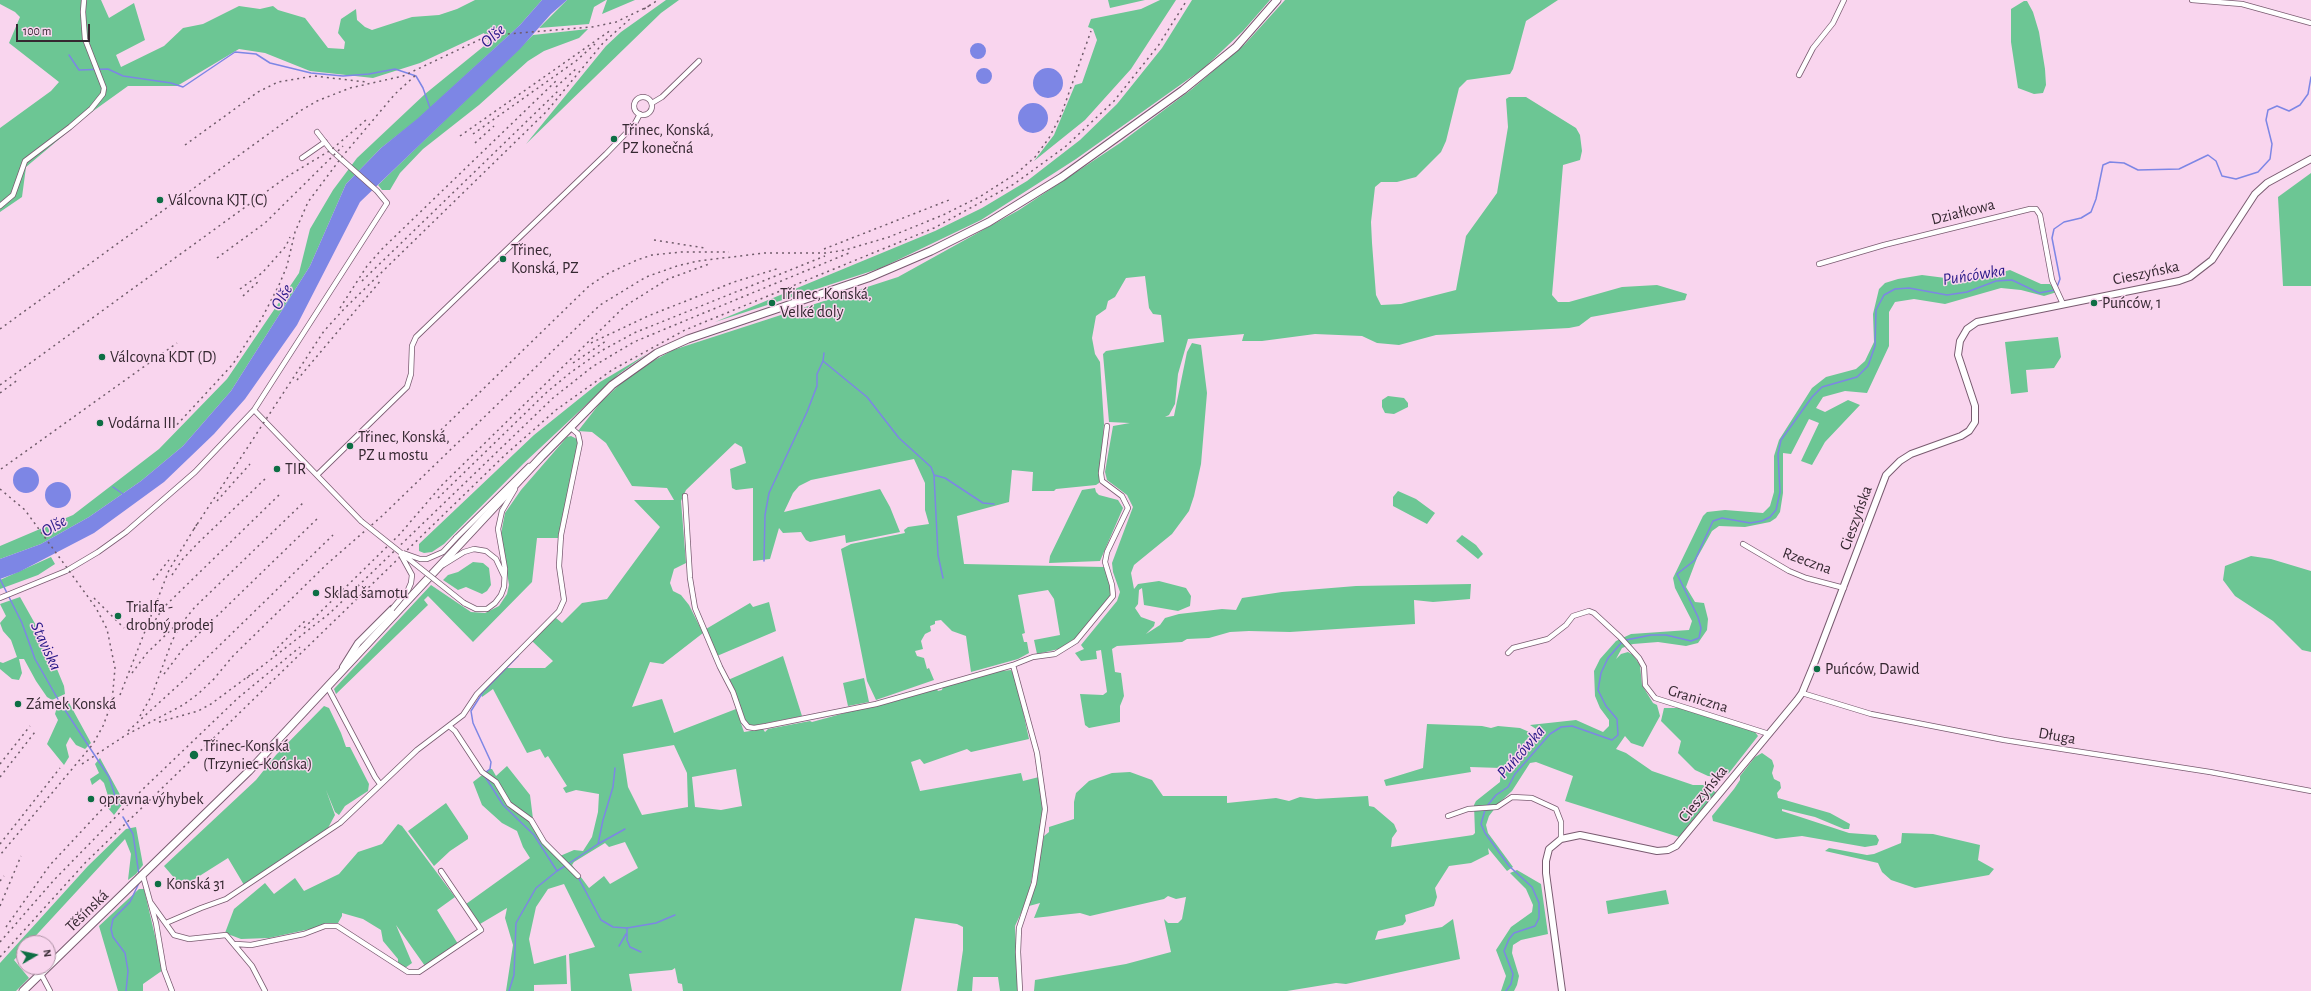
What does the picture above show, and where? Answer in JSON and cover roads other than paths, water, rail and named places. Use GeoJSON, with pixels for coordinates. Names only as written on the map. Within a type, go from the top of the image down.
{"type":"FeatureCollection","features":[{"type":"Feature","properties":{"kind":"main road","name":"Těšínská"},"geometry":{"type":"LineString","coordinates":[[56,960],[234,786],[440,568],[541,457],[612,384],[657,353],[688,339],[889,270],[983,225],[1039,193],[1168,102],[1223,58],[1249,33],[1277,0]]}},
{"type":"Feature","properties":{"kind":"main road","name":"Těšínská"},"geometry":{"type":"LineString","coordinates":[[23,991],[40,975]]}},
{"type":"Feature","properties":{"kind":"street"},"geometry":{"type":"LineString","coordinates":[[0,206],[15,192],[25,161],[70,127],[90,109],[102,94],[104,88],[85,39],[83,12],[84,0]]}},
{"type":"Feature","properties":{"kind":"street"},"geometry":{"type":"LineString","coordinates":[[1799,75],[1813,48],[1833,23],[1844,0]]}},
{"type":"Feature","properties":{"kind":"street"},"geometry":{"type":"LineString","coordinates":[[2192,0],[2230,1],[2271,10],[2311,23]]}},
{"type":"Feature","properties":{"kind":"street"},"geometry":{"type":"LineString","coordinates":[[640,114],[648,114],[652,107],[652,103],[662,97],[699,61]]}},
{"type":"Feature","properties":{"kind":"street"},"geometry":{"type":"LineString","coordinates":[[640,114],[635,107],[638,100],[644,97],[652,103]]}},
{"type":"Feature","properties":{"kind":"street"},"geometry":{"type":"LineString","coordinates":[[317,475],[407,387],[411,374],[412,346],[416,338],[612,148],[634,125],[640,114]]}},
{"type":"Feature","properties":{"kind":"street"},"geometry":{"type":"LineString","coordinates":[[1,598],[64,572],[98,552],[155,507],[195,472],[254,410],[387,203],[377,191],[325,142],[317,132]]}},
{"type":"Feature","properties":{"kind":"street"},"geometry":{"type":"LineString","coordinates":[[302,158],[325,142]]}},
{"type":"Feature","properties":{"kind":"street","name":"Cieszyńska"},"geometry":{"type":"LineString","coordinates":[[1561,838],[1580,835],[1657,851],[1672,849],[1690,832],[1802,693],[1888,472],[1910,454],[1961,436],[1974,425],[1976,406],[1958,354],[1960,341],[1965,332],[1977,322],[2179,281],[2196,273],[2212,260],[2255,194],[2266,183],[2311,159]]}},
{"type":"Feature","properties":{"kind":"street","name":"Działkowa"},"geometry":{"type":"LineString","coordinates":[[1819,264],[1884,245],[2030,209],[2036,209],[2040,215],[2052,280],[2063,304]]}},
{"type":"Feature","properties":{"kind":"street"},"geometry":{"type":"LineString","coordinates":[[254,410],[361,521],[464,603],[476,609],[487,608],[495,603],[504,588],[505,569],[498,529],[502,511],[518,483]]}},
{"type":"Feature","properties":{"kind":"street"},"geometry":{"type":"LineString","coordinates":[[685,496],[690,570],[695,608],[720,668],[733,692],[743,721],[748,727],[754,728],[876,704],[1013,665],[1032,657],[1055,654],[1076,641],[1113,596],[1112,585],[1105,562],[1107,552],[1128,508],[1122,496],[1102,481],[1101,473],[1107,426]]}},
{"type":"Feature","properties":{"kind":"street"},"geometry":{"type":"LineString","coordinates":[[166,923],[226,899],[340,823],[380,784],[463,715],[477,694],[559,611],[564,600],[560,566],[561,535],[580,443],[578,434],[570,427]]}},
{"type":"Feature","properties":{"kind":"street"},"geometry":{"type":"LineString","coordinates":[[398,550],[420,559],[427,559],[443,552],[520,473],[541,457]]}},
{"type":"Feature","properties":{"kind":"street","name":"Rzeczna"},"geometry":{"type":"LineString","coordinates":[[1743,544],[1789,571],[1806,578],[1844,588]]}},
{"type":"Feature","properties":{"kind":"street"},"geometry":{"type":"LineString","coordinates":[[440,568],[464,552],[474,549],[486,551],[496,559],[504,578]]}},
{"type":"Feature","properties":{"kind":"street"},"geometry":{"type":"LineString","coordinates":[[338,677],[358,643],[392,609],[408,590],[412,575],[398,550]]}},
{"type":"Feature","properties":{"kind":"street","name":"Graniczna"},"geometry":{"type":"LineString","coordinates":[[1508,653],[1513,648],[1548,639],[1566,625],[1573,616],[1584,611],[1594,613],[1620,637],[1642,664],[1648,690],[1658,700],[1769,734]]}},
{"type":"Feature","properties":{"kind":"street"},"geometry":{"type":"LineString","coordinates":[[1013,665],[1037,753],[1045,809],[1034,884],[1019,928],[1018,952],[1020,991]]}},
{"type":"Feature","properties":{"kind":"street"},"geometry":{"type":"LineString","coordinates":[[328,688],[380,784]]}},
{"type":"Feature","properties":{"kind":"street","name":"Długa"},"geometry":{"type":"LineString","coordinates":[[1802,693],[1871,714],[2004,740],[2210,772],[2311,791]]}},
{"type":"Feature","properties":{"kind":"street"},"geometry":{"type":"LineString","coordinates":[[449,726],[455,731],[482,772],[496,782],[509,804],[532,820],[544,842],[568,864],[578,876]]}},
{"type":"Feature","properties":{"kind":"street"},"geometry":{"type":"LineString","coordinates":[[1448,816],[1468,809],[1489,809],[1497,807],[1512,797],[1520,796],[1551,805],[1560,817],[1561,838],[1549,849],[1546,866],[1553,938],[1562,991]]}},
{"type":"Feature","properties":{"kind":"street"},"geometry":{"type":"LineString","coordinates":[[236,944],[251,945],[304,934],[325,926],[337,926],[408,972],[419,972],[481,930],[441,871]]}},
{"type":"Feature","properties":{"kind":"street"},"geometry":{"type":"LineString","coordinates":[[143,876],[151,903],[164,970],[172,991]]}},
{"type":"Feature","properties":{"kind":"street"},"geometry":{"type":"LineString","coordinates":[[151,903],[174,935],[189,939],[226,935],[236,944],[252,966],[265,991]]}},
{"type":"Feature","properties":{"kind":"street"},"geometry":{"type":"LineString","coordinates":[[42,975],[50,991]]}},
{"type":"Feature","properties":{"kind":"water"},"geometry":{"type":"Polygon","coordinates":[[[542,0],[567,0],[551,14],[520,49],[360,202],[297,325],[245,399],[214,434],[164,482],[94,533],[19,572],[0,579],[0,559],[41,544],[89,517],[141,481],[183,446],[231,391],[310,266],[346,184],[381,148],[417,119],[520,25],[542,0]]]}},
{"type":"Feature","properties":{"kind":"water"},"geometry":{"type":"Polygon","coordinates":[[[978,43],[984,45],[986,51],[984,57],[978,59],[972,57],[970,51],[972,45],[978,43]]]}},
{"type":"Feature","properties":{"kind":"water"},"geometry":{"type":"Polygon","coordinates":[[[981,68],[987,68],[992,73],[990,82],[987,84],[981,84],[976,79],[976,73],[981,68]]]}},
{"type":"Feature","properties":{"kind":"water"},"geometry":{"type":"Polygon","coordinates":[[[1048,68],[1054,69],[1062,77],[1062,89],[1054,97],[1048,98],[1042,97],[1034,89],[1033,83],[1034,77],[1042,69],[1048,68]]]}},
{"type":"Feature","properties":{"kind":"water"},"geometry":{"type":"Polygon","coordinates":[[[1033,103],[1043,108],[1048,118],[1043,128],[1033,133],[1023,128],[1018,118],[1023,108],[1033,103]]]}},
{"type":"Feature","properties":{"kind":"water"},"geometry":{"type":"Polygon","coordinates":[[[26,467],[35,471],[39,480],[35,489],[26,493],[17,489],[13,480],[17,471],[26,467]]]}},
{"type":"Feature","properties":{"kind":"water"},"geometry":{"type":"Polygon","coordinates":[[[58,482],[67,486],[71,495],[67,504],[58,508],[49,504],[45,495],[49,486],[58,482]]]}},
{"type":"Feature","properties":{"kind":"waterway"},"geometry":{"type":"LineString","coordinates":[[69,55],[79,70],[108,69],[123,76],[171,83],[183,87],[235,52],[256,54],[270,63],[311,73],[343,76],[369,74],[395,69],[416,76],[423,88],[430,108]]}},
{"type":"Feature","properties":{"kind":"waterway","name":"Puńcówka"},"geometry":{"type":"LineString","coordinates":[[2057,287],[2060,279],[2052,238],[2054,229],[2064,222],[2081,218],[2091,212],[2096,199],[2103,165],[2110,162],[2124,163],[2138,170],[2179,169],[2208,155],[2216,161],[2222,176],[2236,179],[2258,172],[2270,159],[2272,144],[2266,120],[2268,110],[2277,106],[2289,111],[2300,105],[2308,94],[2311,77]]}},
{"type":"Feature","properties":{"kind":"waterway","name":"Puńcówka"},"geometry":{"type":"LineString","coordinates":[[1626,640],[1651,635],[1666,635],[1691,641],[1699,638],[1701,628],[1698,617],[1677,574],[1695,560],[1713,521],[1722,518],[1750,523],[1762,521],[1770,517],[1776,510],[1780,492],[1778,454],[1781,440],[1812,397],[1822,387],[1857,377],[1868,366],[1875,346],[1876,310],[1884,295],[1895,289],[1909,288],[1947,295],[1967,292],[1996,281],[2012,280],[2039,293],[2055,290]]}},
{"type":"Feature","properties":{"kind":"waterway"},"geometry":{"type":"LineString","coordinates":[[824,353],[823,361],[867,397],[899,438],[931,467],[934,475],[938,555],[943,578]]}},
{"type":"Feature","properties":{"kind":"waterway"},"geometry":{"type":"LineString","coordinates":[[764,561],[765,515],[769,493],[807,412],[817,386],[817,374],[823,361]]}},
{"type":"Feature","properties":{"kind":"waterway"},"geometry":{"type":"LineString","coordinates":[[934,475],[945,478],[983,503],[994,504]]}},
{"type":"Feature","properties":{"kind":"waterway"},"geometry":{"type":"LineString","coordinates":[[113,487],[123,494]]}},
{"type":"Feature","properties":{"kind":"waterway","name":"Staviska"},"geometry":{"type":"LineString","coordinates":[[0,579],[22,623],[35,659],[59,701],[109,777],[118,805]]}},
{"type":"Feature","properties":{"kind":"waterway","name":"Puńcówka"},"geometry":{"type":"LineString","coordinates":[[1487,806],[1496,795],[1508,787],[1515,774],[1550,734],[1561,727],[1572,726],[1612,740],[1618,735],[1617,719],[1606,706],[1598,690],[1601,673],[1608,658],[1622,642]]}},
{"type":"Feature","properties":{"kind":"waterway"},"geometry":{"type":"LineString","coordinates":[[486,772],[490,769],[491,762],[473,723],[471,711],[483,692],[518,656]]}},
{"type":"Feature","properties":{"kind":"waterway"},"geometry":{"type":"LineString","coordinates":[[568,864],[598,844],[603,820],[613,787],[615,768]]}},
{"type":"Feature","properties":{"kind":"waterway"},"geometry":{"type":"LineString","coordinates":[[484,775],[503,805],[534,835],[557,871],[565,866]]}},
{"type":"Feature","properties":{"kind":"waterway","name":"Puńcówka"},"geometry":{"type":"LineString","coordinates":[[1485,810],[1481,824],[1485,833],[1509,866],[1532,887],[1539,903],[1539,918],[1535,926],[1514,933],[1509,939],[1504,951],[1513,974],[1511,984],[1506,991]]}},
{"type":"Feature","properties":{"kind":"waterway","name":"Staviska"},"geometry":{"type":"LineString","coordinates":[[123,817],[133,834],[139,875]]}},
{"type":"Feature","properties":{"kind":"waterway"},"geometry":{"type":"LineString","coordinates":[[598,844],[625,829]]}},
{"type":"Feature","properties":{"kind":"waterway"},"geometry":{"type":"LineString","coordinates":[[509,991],[514,975],[516,923],[536,888],[557,871]]}},
{"type":"Feature","properties":{"kind":"waterway"},"geometry":{"type":"LineString","coordinates":[[578,877],[601,920],[613,927],[627,928],[656,923],[675,915]]}},
{"type":"Feature","properties":{"kind":"waterway","name":"Staviska"},"geometry":{"type":"LineString","coordinates":[[126,991],[128,971],[125,953],[113,937],[111,929],[113,919],[130,902],[139,883]]}},
{"type":"Feature","properties":{"kind":"waterway"},"geometry":{"type":"LineString","coordinates":[[627,928],[627,940],[630,947],[641,952]]}},
{"type":"Feature","properties":{"kind":"waterway"},"geometry":{"type":"LineString","coordinates":[[619,946],[626,934]]}},
{"type":"Feature","properties":{"kind":"railway"},"geometry":{"type":"LineString","coordinates":[[644,9],[658,0]]}},
{"type":"Feature","properties":{"kind":"railway"},"geometry":{"type":"LineString","coordinates":[[0,957],[85,863],[505,455],[556,410],[612,370],[685,330],[934,228],[1014,184],[1065,147],[1114,101],[1158,46],[1187,0]]}},
{"type":"Feature","properties":{"kind":"railway"},"geometry":{"type":"LineString","coordinates":[[0,329],[300,111],[317,101],[350,88],[403,76],[481,39],[507,34],[592,27],[616,22],[649,6]]}},
{"type":"Feature","properties":{"kind":"railway"},"geometry":{"type":"LineString","coordinates":[[194,529],[324,331],[344,309],[547,111],[603,43],[631,18]]}},
{"type":"Feature","properties":{"kind":"railway"},"geometry":{"type":"LineString","coordinates":[[460,136],[611,30]]}},
{"type":"Feature","properties":{"kind":"railway"},"geometry":{"type":"LineString","coordinates":[[213,680],[233,656],[327,564],[382,516],[600,305],[646,277],[677,266],[698,261],[765,253],[826,253],[845,250],[889,237],[943,215],[981,196],[1017,173],[1035,157],[1049,138],[1061,115],[1091,31]]}},
{"type":"Feature","properties":{"kind":"railway"},"geometry":{"type":"LineString","coordinates":[[473,134],[576,61],[595,44]]}},
{"type":"Feature","properties":{"kind":"railway"},"geometry":{"type":"LineString","coordinates":[[556,87],[577,68]]}},
{"type":"Feature","properties":{"kind":"railway"},"geometry":{"type":"LineString","coordinates":[[173,429],[233,364],[262,318],[287,266],[295,232],[308,202],[341,158],[395,94],[418,73]]}},
{"type":"Feature","properties":{"kind":"railway"},"geometry":{"type":"LineString","coordinates":[[185,145],[258,92],[278,82],[314,76],[366,82]]}},
{"type":"Feature","properties":{"kind":"railway"},"geometry":{"type":"LineString","coordinates":[[340,308],[367,266],[382,249],[558,79]]}},
{"type":"Feature","properties":{"kind":"railway"},"geometry":{"type":"LineString","coordinates":[[362,281],[558,91]]}},
{"type":"Feature","properties":{"kind":"railway"},"geometry":{"type":"LineString","coordinates":[[0,385],[288,176],[331,150],[366,120]]}},
{"type":"Feature","properties":{"kind":"railway"},"geometry":{"type":"LineString","coordinates":[[475,143],[494,126]]}},
{"type":"Feature","properties":{"kind":"railway"},"geometry":{"type":"LineString","coordinates":[[217,258],[265,223],[343,146]]}},
{"type":"Feature","properties":{"kind":"railway"},"geometry":{"type":"LineString","coordinates":[[824,249],[949,200]]}},
{"type":"Feature","properties":{"kind":"railway"},"geometry":{"type":"LineString","coordinates":[[240,289],[262,273],[286,246],[290,237]]}},
{"type":"Feature","properties":{"kind":"railway"},"geometry":{"type":"LineString","coordinates":[[654,240],[705,248]]}},
{"type":"Feature","properties":{"kind":"railway"},"geometry":{"type":"LineString","coordinates":[[441,430],[589,286],[607,274],[637,260],[652,255],[681,252],[729,252]]}},
{"type":"Feature","properties":{"kind":"railway"},"geometry":{"type":"LineString","coordinates":[[247,678],[330,613],[553,398],[592,367],[634,342],[849,253]]}},
{"type":"Feature","properties":{"kind":"railway"},"geometry":{"type":"LineString","coordinates":[[438,498],[547,392],[570,373],[601,351],[634,333],[825,256]]}},
{"type":"Feature","properties":{"kind":"railway"},"geometry":{"type":"LineString","coordinates":[[304,628],[400,534],[442,485],[625,306],[668,279],[709,264]]}},
{"type":"Feature","properties":{"kind":"railway"},"geometry":{"type":"LineString","coordinates":[[591,343],[648,316],[734,282],[780,268]]}},
{"type":"Feature","properties":{"kind":"railway"},"geometry":{"type":"LineString","coordinates":[[297,380],[382,279]]}},
{"type":"Feature","properties":{"kind":"railway"},"geometry":{"type":"LineString","coordinates":[[243,296],[260,280]]}},
{"type":"Feature","properties":{"kind":"railway"},"geometry":{"type":"LineString","coordinates":[[573,363],[606,341]]}},
{"type":"Feature","properties":{"kind":"railway"},"geometry":{"type":"LineString","coordinates":[[1,469],[177,343]]}},
{"type":"Feature","properties":{"kind":"railway"},"geometry":{"type":"LineString","coordinates":[[0,393],[19,379]]}},
{"type":"Feature","properties":{"kind":"railway"},"geometry":{"type":"LineString","coordinates":[[217,501],[250,464]]}},
{"type":"Feature","properties":{"kind":"railway"},"geometry":{"type":"LineString","coordinates":[[172,575],[182,560],[197,544],[265,479]]}},
{"type":"Feature","properties":{"kind":"railway"},"geometry":{"type":"LineString","coordinates":[[0,489],[25,510],[96,608],[107,629],[115,668],[112,702],[103,726],[93,744],[0,855]]}},
{"type":"Feature","properties":{"kind":"railway"},"geometry":{"type":"LineString","coordinates":[[149,630],[163,608],[279,495]]}},
{"type":"Feature","properties":{"kind":"railway"},"geometry":{"type":"LineString","coordinates":[[140,716],[152,695],[172,641],[181,624],[195,607],[304,502]]}},
{"type":"Feature","properties":{"kind":"railway"},"geometry":{"type":"LineString","coordinates":[[164,674],[183,649],[319,517]]}},
{"type":"Feature","properties":{"kind":"railway"},"geometry":{"type":"LineString","coordinates":[[120,695],[169,570],[197,524]]}},
{"type":"Feature","properties":{"kind":"railway"},"geometry":{"type":"LineString","coordinates":[[128,731],[183,681],[333,535]]}},
{"type":"Feature","properties":{"kind":"railway"},"geometry":{"type":"LineString","coordinates":[[153,580],[169,560]]}},
{"type":"Feature","properties":{"kind":"railway"},"geometry":{"type":"LineString","coordinates":[[94,598],[124,628]]}},
{"type":"Feature","properties":{"kind":"railway"},"geometry":{"type":"LineString","coordinates":[[273,652],[306,620]]}},
{"type":"Feature","properties":{"kind":"railway"},"geometry":{"type":"LineString","coordinates":[[132,673],[147,653],[179,622]]}},
{"type":"Feature","properties":{"kind":"railway"},"geometry":{"type":"LineString","coordinates":[[0,942],[54,880],[143,789],[238,698],[300,647]]}},
{"type":"Feature","properties":{"kind":"railway"},"geometry":{"type":"LineString","coordinates":[[159,722],[198,711],[211,704],[250,675]]}},
{"type":"Feature","properties":{"kind":"railway"},"geometry":{"type":"LineString","coordinates":[[82,764],[126,735],[183,705],[198,694],[217,676]]}},
{"type":"Feature","properties":{"kind":"railway"},"geometry":{"type":"LineString","coordinates":[[0,764],[30,726]]}},
{"type":"Feature","properties":{"kind":"railway"},"geometry":{"type":"LineString","coordinates":[[0,777],[35,732]]}},
{"type":"Feature","properties":{"kind":"railway"},"geometry":{"type":"LineString","coordinates":[[0,844],[60,768]]}},
{"type":"Feature","properties":{"kind":"railway"},"geometry":{"type":"LineString","coordinates":[[6,927],[50,865],[106,805]]}},
{"type":"Feature","properties":{"kind":"railway"},"geometry":{"type":"LineString","coordinates":[[0,906],[21,856]]}},
{"type":"Feature","properties":{"kind":"railway"},"geometry":{"type":"LineString","coordinates":[[0,881],[4,876]]}},
{"type":"Feature","properties":{"kind":"place","name":"Třinec, Konská, PZ konečná"},"geometry":{"type":"Point","coordinates":[614,139]}},
{"type":"Feature","properties":{"kind":"place","name":"Válcovna KJT (C)"},"geometry":{"type":"Point","coordinates":[160,200]}},
{"type":"Feature","properties":{"kind":"place","name":"Třinec, Konská, PZ"},"geometry":{"type":"Point","coordinates":[503,259]}},
{"type":"Feature","properties":{"kind":"place","name":"Třinec, Konská, Velké doly"},"geometry":{"type":"Point","coordinates":[772,303]}},
{"type":"Feature","properties":{"kind":"place","name":"Puńców, 1"},"geometry":{"type":"Point","coordinates":[2094,303]}},
{"type":"Feature","properties":{"kind":"place","name":"Válcovna KDT (D)"},"geometry":{"type":"Point","coordinates":[102,357]}},
{"type":"Feature","properties":{"kind":"place","name":"Vodárna III"},"geometry":{"type":"Point","coordinates":[100,423]}},
{"type":"Feature","properties":{"kind":"place","name":"Třinec, Konská, PZ u mostu"},"geometry":{"type":"Point","coordinates":[350,446]}},
{"type":"Feature","properties":{"kind":"place","name":"TIR"},"geometry":{"type":"Point","coordinates":[277,469]}},
{"type":"Feature","properties":{"kind":"place","name":"Sklad šamotu"},"geometry":{"type":"Point","coordinates":[316,593]}},
{"type":"Feature","properties":{"kind":"place","name":"Trialfa - drobný prodej"},"geometry":{"type":"Point","coordinates":[118,616]}},
{"type":"Feature","properties":{"kind":"place","name":"Puńców, Dawid"},"geometry":{"type":"Point","coordinates":[1817,669]}},
{"type":"Feature","properties":{"kind":"place","name":"Zámek Konská"},"geometry":{"type":"Point","coordinates":[18,704]}},
{"type":"Feature","properties":{"kind":"place","name":"Třinec-Konská (Trzyniec-Końska)"},"geometry":{"type":"Point","coordinates":[194,755]}},
{"type":"Feature","properties":{"kind":"place","name":"opravna výhybek"},"geometry":{"type":"Point","coordinates":[91,799]}},
{"type":"Feature","properties":{"kind":"place","name":"Konská 31"},"geometry":{"type":"Point","coordinates":[158,884]}},
{"type":"Feature","properties":{"kind":"water label","name":"Olše"},"geometry":{"type":"Point","coordinates":[493,36]}},
{"type":"Feature","properties":{"kind":"water label","name":"Olše"},"geometry":{"type":"Point","coordinates":[282,297]}},
{"type":"Feature","properties":{"kind":"water label","name":"Olše"},"geometry":{"type":"Point","coordinates":[54,526]}}]}
